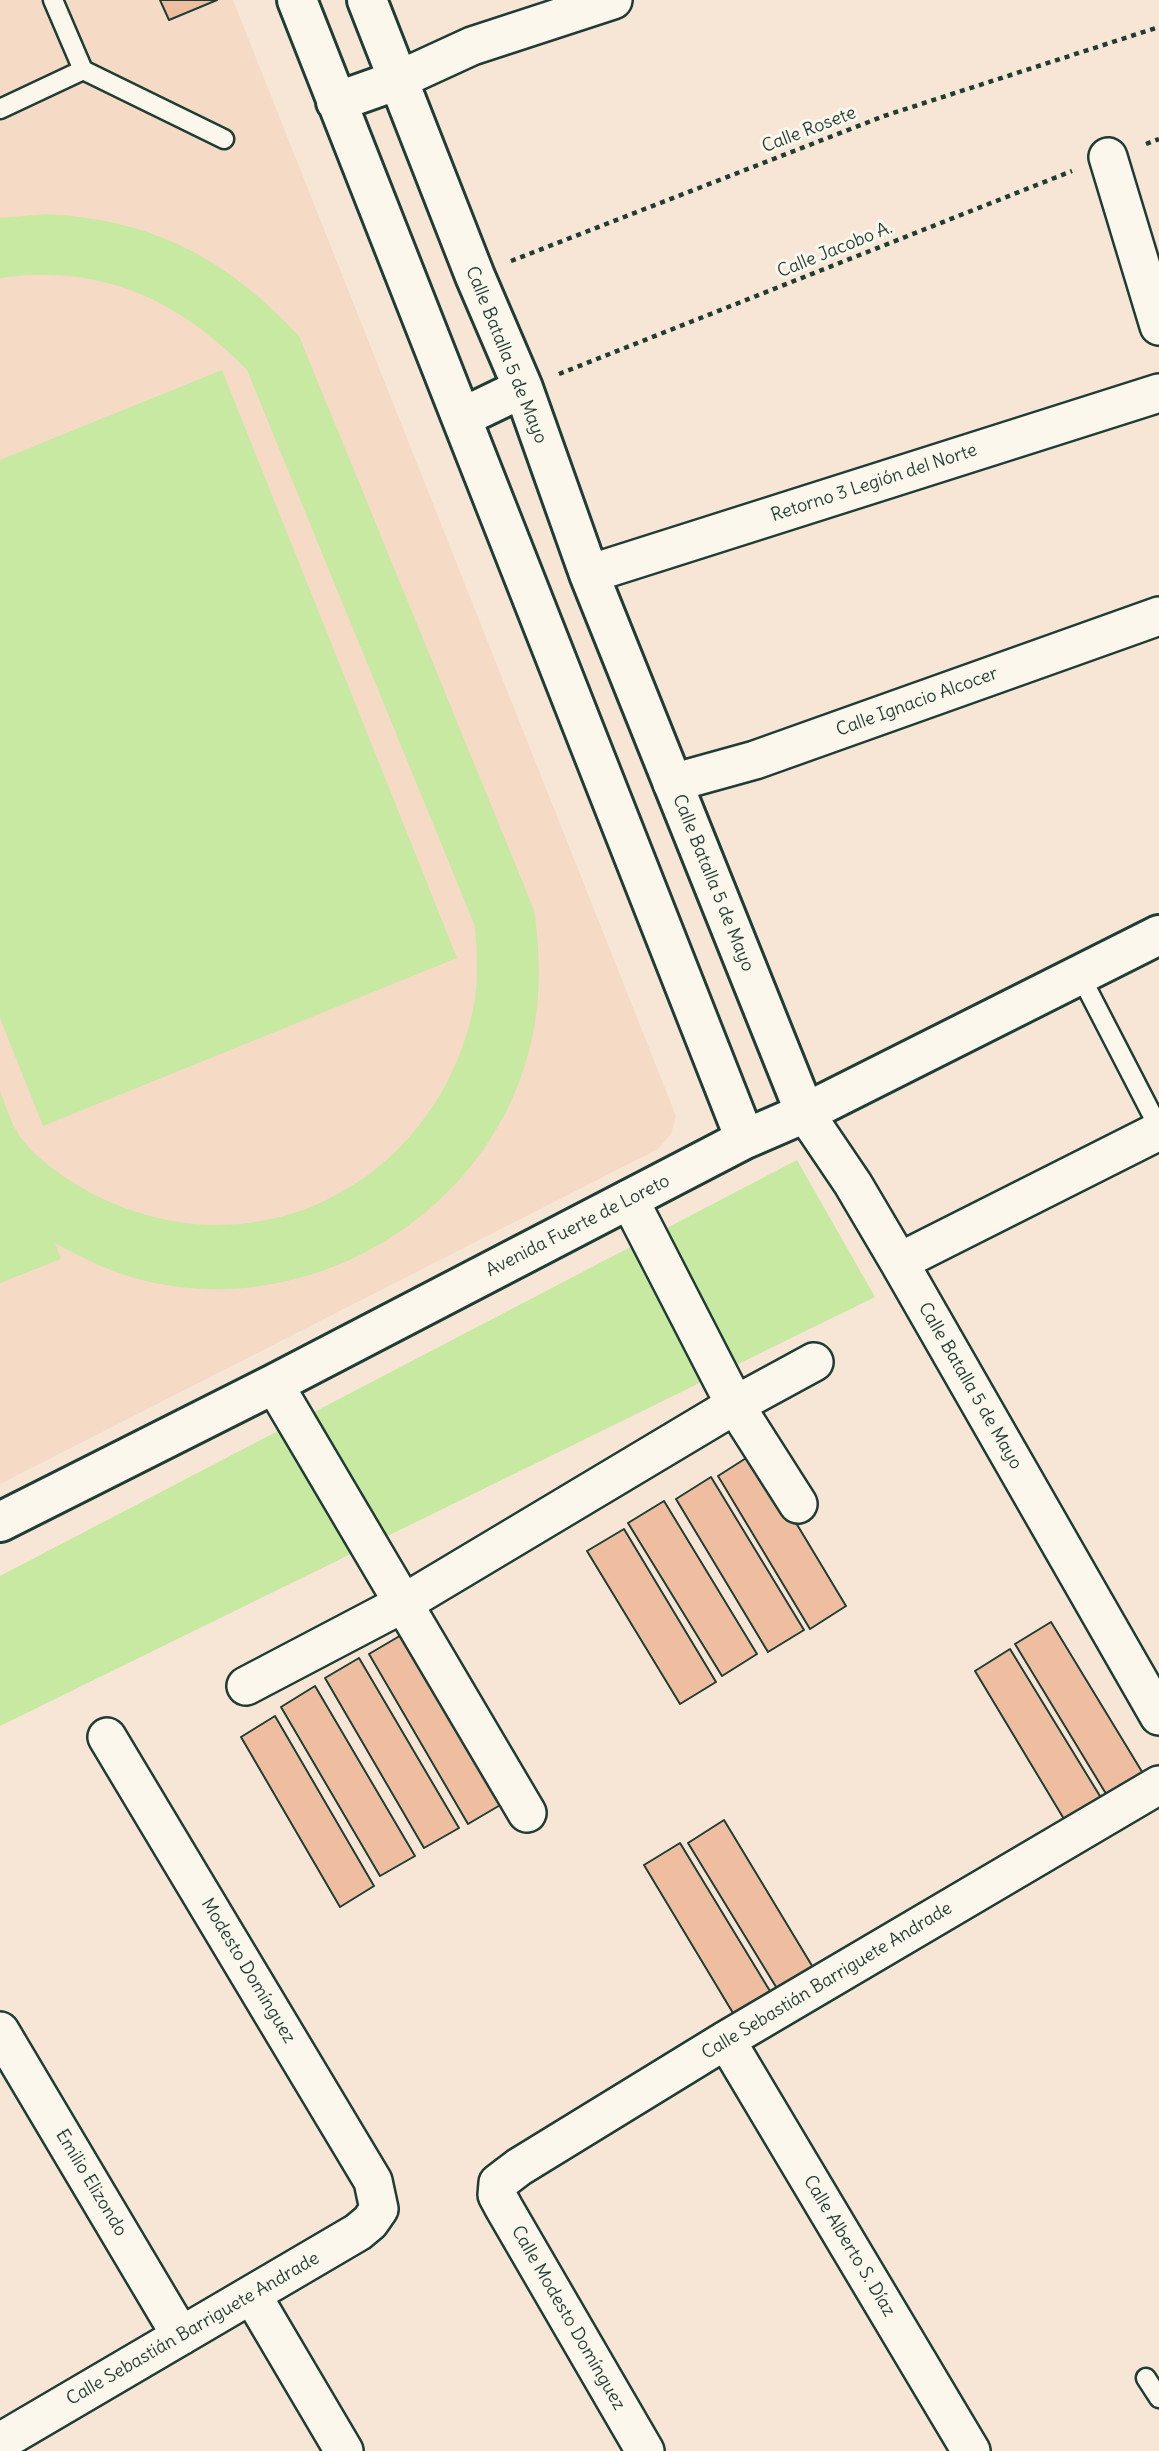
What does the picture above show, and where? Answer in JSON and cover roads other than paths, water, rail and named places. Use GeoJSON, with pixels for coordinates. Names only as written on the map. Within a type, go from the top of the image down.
{"type":"FeatureCollection","features":[{"type":"Feature","properties":{"kind":"street"},"geometry":{"type":"LineString","coordinates":[[297,0],[745,1139]]}},
{"type":"Feature","properties":{"kind":"street","name":"Calle Batalla 5 de Mayo"},"geometry":{"type":"LineString","coordinates":[[367,0],[475,275],[523,388],[589,574],[805,1113],[853,1184],[899,1262],[1159,1716]]}},
{"type":"Feature","properties":{"kind":"street"},"geometry":{"type":"LineString","coordinates":[[336,102],[398,80],[472,46],[612,0]]}},
{"type":"Feature","properties":{"kind":"street"},"geometry":{"type":"LineString","coordinates":[[1108,157],[1159,326]]}},
{"type":"Feature","properties":{"kind":"street"},"geometry":{"type":"LineString","coordinates":[[463,417],[523,388]]}},
{"type":"Feature","properties":{"kind":"street","name":"Retorno 3 Legión del Norte"},"geometry":{"type":"LineString","coordinates":[[589,574],[1159,393]]}},
{"type":"Feature","properties":{"kind":"street","name":"Calle Ignacio Alcocer"},"geometry":{"type":"LineString","coordinates":[[672,783],[755,760],[1159,616]]}},
{"type":"Feature","properties":{"kind":"street","name":"Avenida Fuerte de Loreto"},"geometry":{"type":"LineString","coordinates":[[0,1522],[274,1384],[745,1139],[805,1113],[1159,934]]}},
{"type":"Feature","properties":{"kind":"street"},"geometry":{"type":"LineString","coordinates":[[899,1262],[1159,1130]]}},
{"type":"Feature","properties":{"kind":"street"},"geometry":{"type":"LineString","coordinates":[[629,1199],[734,1405],[799,1504]]}},
{"type":"Feature","properties":{"kind":"street"},"geometry":{"type":"LineString","coordinates":[[246,1686],[404,1603],[734,1405],[814,1362]]}},
{"type":"Feature","properties":{"kind":"street"},"geometry":{"type":"LineString","coordinates":[[274,1384],[527,1813]]}},
{"type":"Feature","properties":{"kind":"street","name":"Modesto Domínguez"},"geometry":{"type":"LineString","coordinates":[[107,1737],[373,2181],[379,2194],[379,2209]]}},
{"type":"Feature","properties":{"kind":"street","name":"Calle Sebastián Barriguete Andrade"},"geometry":{"type":"LineString","coordinates":[[498,2183],[519,2167],[726,2040],[1159,1785]]}},
{"type":"Feature","properties":{"kind":"street","name":"Emilio Elizondo"},"geometry":{"type":"LineString","coordinates":[[0,2031],[181,2336]]}},
{"type":"Feature","properties":{"kind":"street","name":"Calle Alberto S. Díaz"},"geometry":{"type":"LineString","coordinates":[[726,2040],[971,2451]]}},
{"type":"Feature","properties":{"kind":"street","name":"Calle Modesto Domínguez"},"geometry":{"type":"LineString","coordinates":[[498,2183],[498,2195],[504,2208],[645,2451]]}},
{"type":"Feature","properties":{"kind":"street","name":"Calle Sebastián Barriguete Andrade"},"geometry":{"type":"LineString","coordinates":[[13,2442],[181,2336],[358,2232],[370,2222],[379,2209]]}},
{"type":"Feature","properties":{"kind":"street"},"geometry":{"type":"LineString","coordinates":[[252,2295],[344,2451]]}},
{"type":"Feature","properties":{"kind":"lane"},"geometry":{"type":"LineString","coordinates":[[53,0],[83,70],[224,139]]}},
{"type":"Feature","properties":{"kind":"lane"},"geometry":{"type":"LineString","coordinates":[[0,108],[83,70]]}},
{"type":"Feature","properties":{"kind":"lane"},"geometry":{"type":"LineString","coordinates":[[1080,975],[1159,1130]]}},
{"type":"Feature","properties":{"kind":"lane"},"geometry":{"type":"LineString","coordinates":[[1146,2378],[1159,2398]]}}]}
